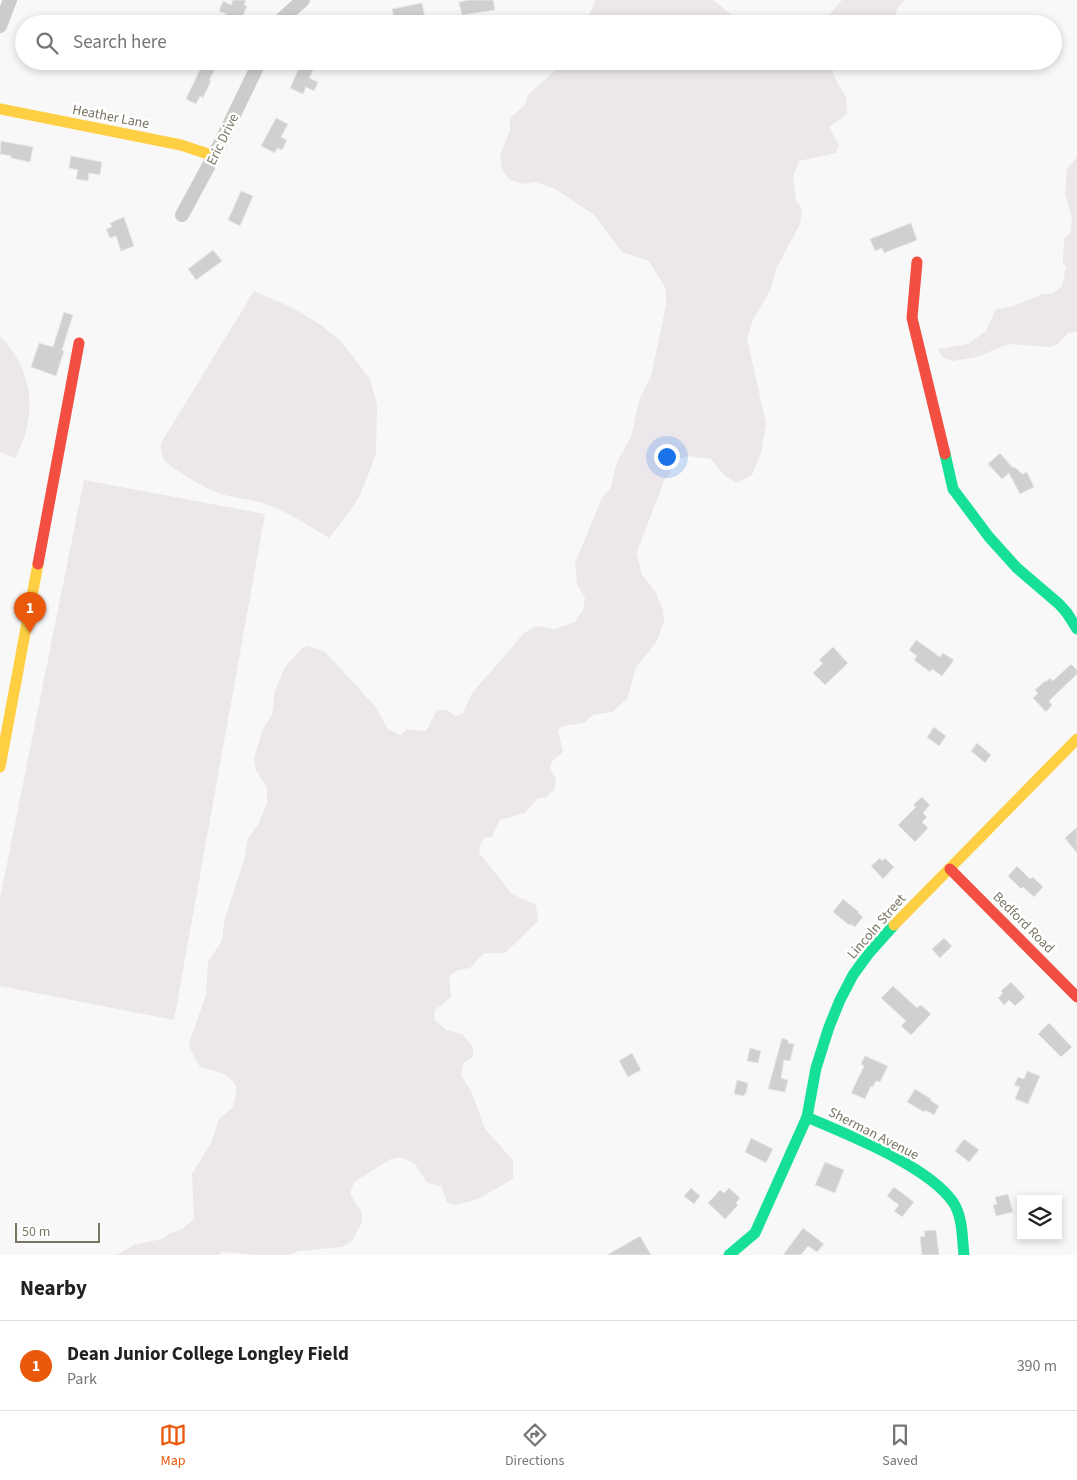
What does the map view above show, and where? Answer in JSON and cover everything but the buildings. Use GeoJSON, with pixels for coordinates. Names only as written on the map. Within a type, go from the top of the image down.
{"type":"FeatureCollection","features":[{"type":"Feature","properties":{"kind":"street"},"geometry":{"type":"LineString","coordinates":[[0,26],[10,0]]}},
{"type":"Feature","properties":{"kind":"street"},"geometry":{"type":"LineString","coordinates":[[285,15],[302,0]]}},
{"type":"Feature","properties":{"kind":"street","name":"Eric Drive"},"geometry":{"type":"LineString","coordinates":[[182,215],[214,156],[256,70]]}},
{"type":"Feature","properties":{"kind":"street","name":"Heather Lane"},"geometry":{"type":"LineString","coordinates":[[0,109],[181,145],[214,156]]}},
{"type":"Feature","properties":{"kind":"street"},"geometry":{"type":"LineString","coordinates":[[917,262],[912,318],[953,489],[989,537],[1017,568],[1059,604],[1077,629]]}},
{"type":"Feature","properties":{"kind":"street"},"geometry":{"type":"LineString","coordinates":[[0,767],[79,343]]}},
{"type":"Feature","properties":{"kind":"street","name":"Lincoln Street"},"geometry":{"type":"LineString","coordinates":[[730,1255],[755,1233],[806,1117],[816,1068],[829,1027],[853,975],[890,929],[1077,739]]}},
{"type":"Feature","properties":{"kind":"street","name":"Bedford Road"},"geometry":{"type":"LineString","coordinates":[[950,868],[1077,997]]}},
{"type":"Feature","properties":{"kind":"street","name":"Sherman Avenue"},"geometry":{"type":"LineString","coordinates":[[806,1117],[889,1155],[928,1178],[944,1190],[953,1204],[961,1224],[964,1255]]}},
{"type":"Feature","properties":{"kind":"shaded area"},"geometry":{"type":"Polygon","coordinates":[[[596,0],[713,0],[732,15],[588,15],[596,0]]]}},
{"type":"Feature","properties":{"kind":"shaded area"},"geometry":{"type":"Polygon","coordinates":[[[842,0],[905,0],[897,9],[896,15],[828,15],[842,0]]]}},
{"type":"Feature","properties":{"kind":"shaded area"},"geometry":{"type":"Polygon","coordinates":[[[556,70],[833,70],[833,74],[846,98],[847,114],[829,127],[839,145],[836,153],[799,161],[793,177],[796,200],[802,209],[800,224],[776,269],[771,289],[753,320],[747,338],[766,424],[761,453],[752,475],[737,483],[725,476],[711,459],[688,456],[679,459],[664,481],[637,552],[641,573],[655,591],[663,610],[664,622],[656,643],[636,667],[627,699],[612,712],[593,715],[584,723],[563,726],[558,730],[563,752],[552,761],[550,768],[556,780],[554,790],[546,798],[538,798],[525,813],[500,820],[492,837],[484,838],[479,847],[480,854],[512,894],[536,905],[538,921],[505,953],[484,953],[470,968],[458,970],[449,976],[451,997],[435,1010],[434,1019],[446,1030],[462,1034],[473,1047],[473,1057],[463,1063],[461,1075],[472,1093],[485,1129],[513,1160],[513,1179],[478,1199],[455,1205],[447,1202],[441,1186],[427,1183],[415,1164],[400,1157],[391,1159],[354,1182],[350,1194],[362,1213],[362,1222],[352,1241],[342,1247],[299,1251],[288,1255],[222,1252],[218,1255],[116,1255],[136,1244],[163,1239],[170,1233],[181,1230],[194,1219],[192,1174],[211,1143],[219,1119],[233,1107],[236,1094],[234,1082],[226,1075],[200,1067],[189,1047],[206,995],[208,961],[222,941],[224,922],[245,857],[248,838],[258,825],[267,803],[267,788],[256,770],[254,758],[262,731],[272,714],[275,691],[285,667],[302,648],[309,646],[325,652],[375,706],[388,729],[400,735],[407,729],[426,731],[437,710],[446,710],[456,716],[463,713],[472,693],[524,633],[536,626],[555,629],[575,622],[583,610],[585,598],[577,584],[575,563],[602,498],[610,489],[617,462],[631,437],[640,398],[651,376],[666,305],[666,289],[649,261],[622,252],[594,215],[555,189],[535,182],[523,184],[510,180],[502,170],[500,154],[510,131],[510,118],[525,105],[528,95],[556,70]]]}},
{"type":"Feature","properties":{"kind":"shaded area"},"geometry":{"type":"Polygon","coordinates":[[[1077,157],[1077,332],[1068,333],[1057,345],[1049,347],[1008,344],[977,357],[953,361],[943,358],[938,349],[968,344],[986,331],[996,309],[1014,306],[1043,294],[1052,294],[1062,286],[1066,267],[1063,263],[1064,239],[1070,233],[1072,218],[1065,193],[1067,169],[1077,157]]]}},
{"type":"Feature","properties":{"kind":"shaded area"},"geometry":{"type":"Polygon","coordinates":[[[254,291],[291,307],[321,325],[341,341],[370,379],[377,404],[376,453],[360,495],[329,538],[295,517],[267,504],[221,494],[209,489],[169,465],[162,455],[161,443],[254,291]]]}},
{"type":"Feature","properties":{"kind":"shaded area"},"geometry":{"type":"Polygon","coordinates":[[[0,336],[20,364],[29,394],[27,426],[15,458],[0,452],[0,336]]]}},
{"type":"Feature","properties":{"kind":"shaded area"},"geometry":{"type":"Polygon","coordinates":[[[84,480],[265,514],[174,1020],[0,986],[0,899],[84,480]]]}},
{"type":"Feature","properties":{"kind":"traffic: fast"},"geometry":{"type":"LineString","coordinates":[[945,454],[953,489],[989,537],[1017,568],[1059,604],[1077,629]]}},
{"type":"Feature","properties":{"kind":"traffic: fast"},"geometry":{"type":"LineString","coordinates":[[729,1255],[755,1233],[807,1117],[816,1068],[840,1000],[853,975],[869,953],[894,925]]}},
{"type":"Feature","properties":{"kind":"traffic: fast"},"geometry":{"type":"LineString","coordinates":[[807,1117],[886,1152],[941,1188],[953,1202],[959,1214],[964,1255]]}},
{"type":"Feature","properties":{"kind":"traffic: slow"},"geometry":{"type":"LineString","coordinates":[[0,109],[181,145],[214,156]]}},
{"type":"Feature","properties":{"kind":"traffic: slow"},"geometry":{"type":"LineString","coordinates":[[0,767],[38,564]]}},
{"type":"Feature","properties":{"kind":"traffic: slow"},"geometry":{"type":"LineString","coordinates":[[894,925],[1077,739]]}},
{"type":"Feature","properties":{"kind":"traffic: jam"},"geometry":{"type":"LineString","coordinates":[[917,262],[912,318],[945,454]]}},
{"type":"Feature","properties":{"kind":"traffic: jam"},"geometry":{"type":"LineString","coordinates":[[38,564],[79,343]]}},
{"type":"Feature","properties":{"kind":"traffic: jam"},"geometry":{"type":"LineString","coordinates":[[950,869],[1077,997]]}},
{"type":"Feature","properties":{"kind":"place","name":"Dean Junior College Longley Field"},"geometry":{"type":"Point","coordinates":[30,633]}}]}
